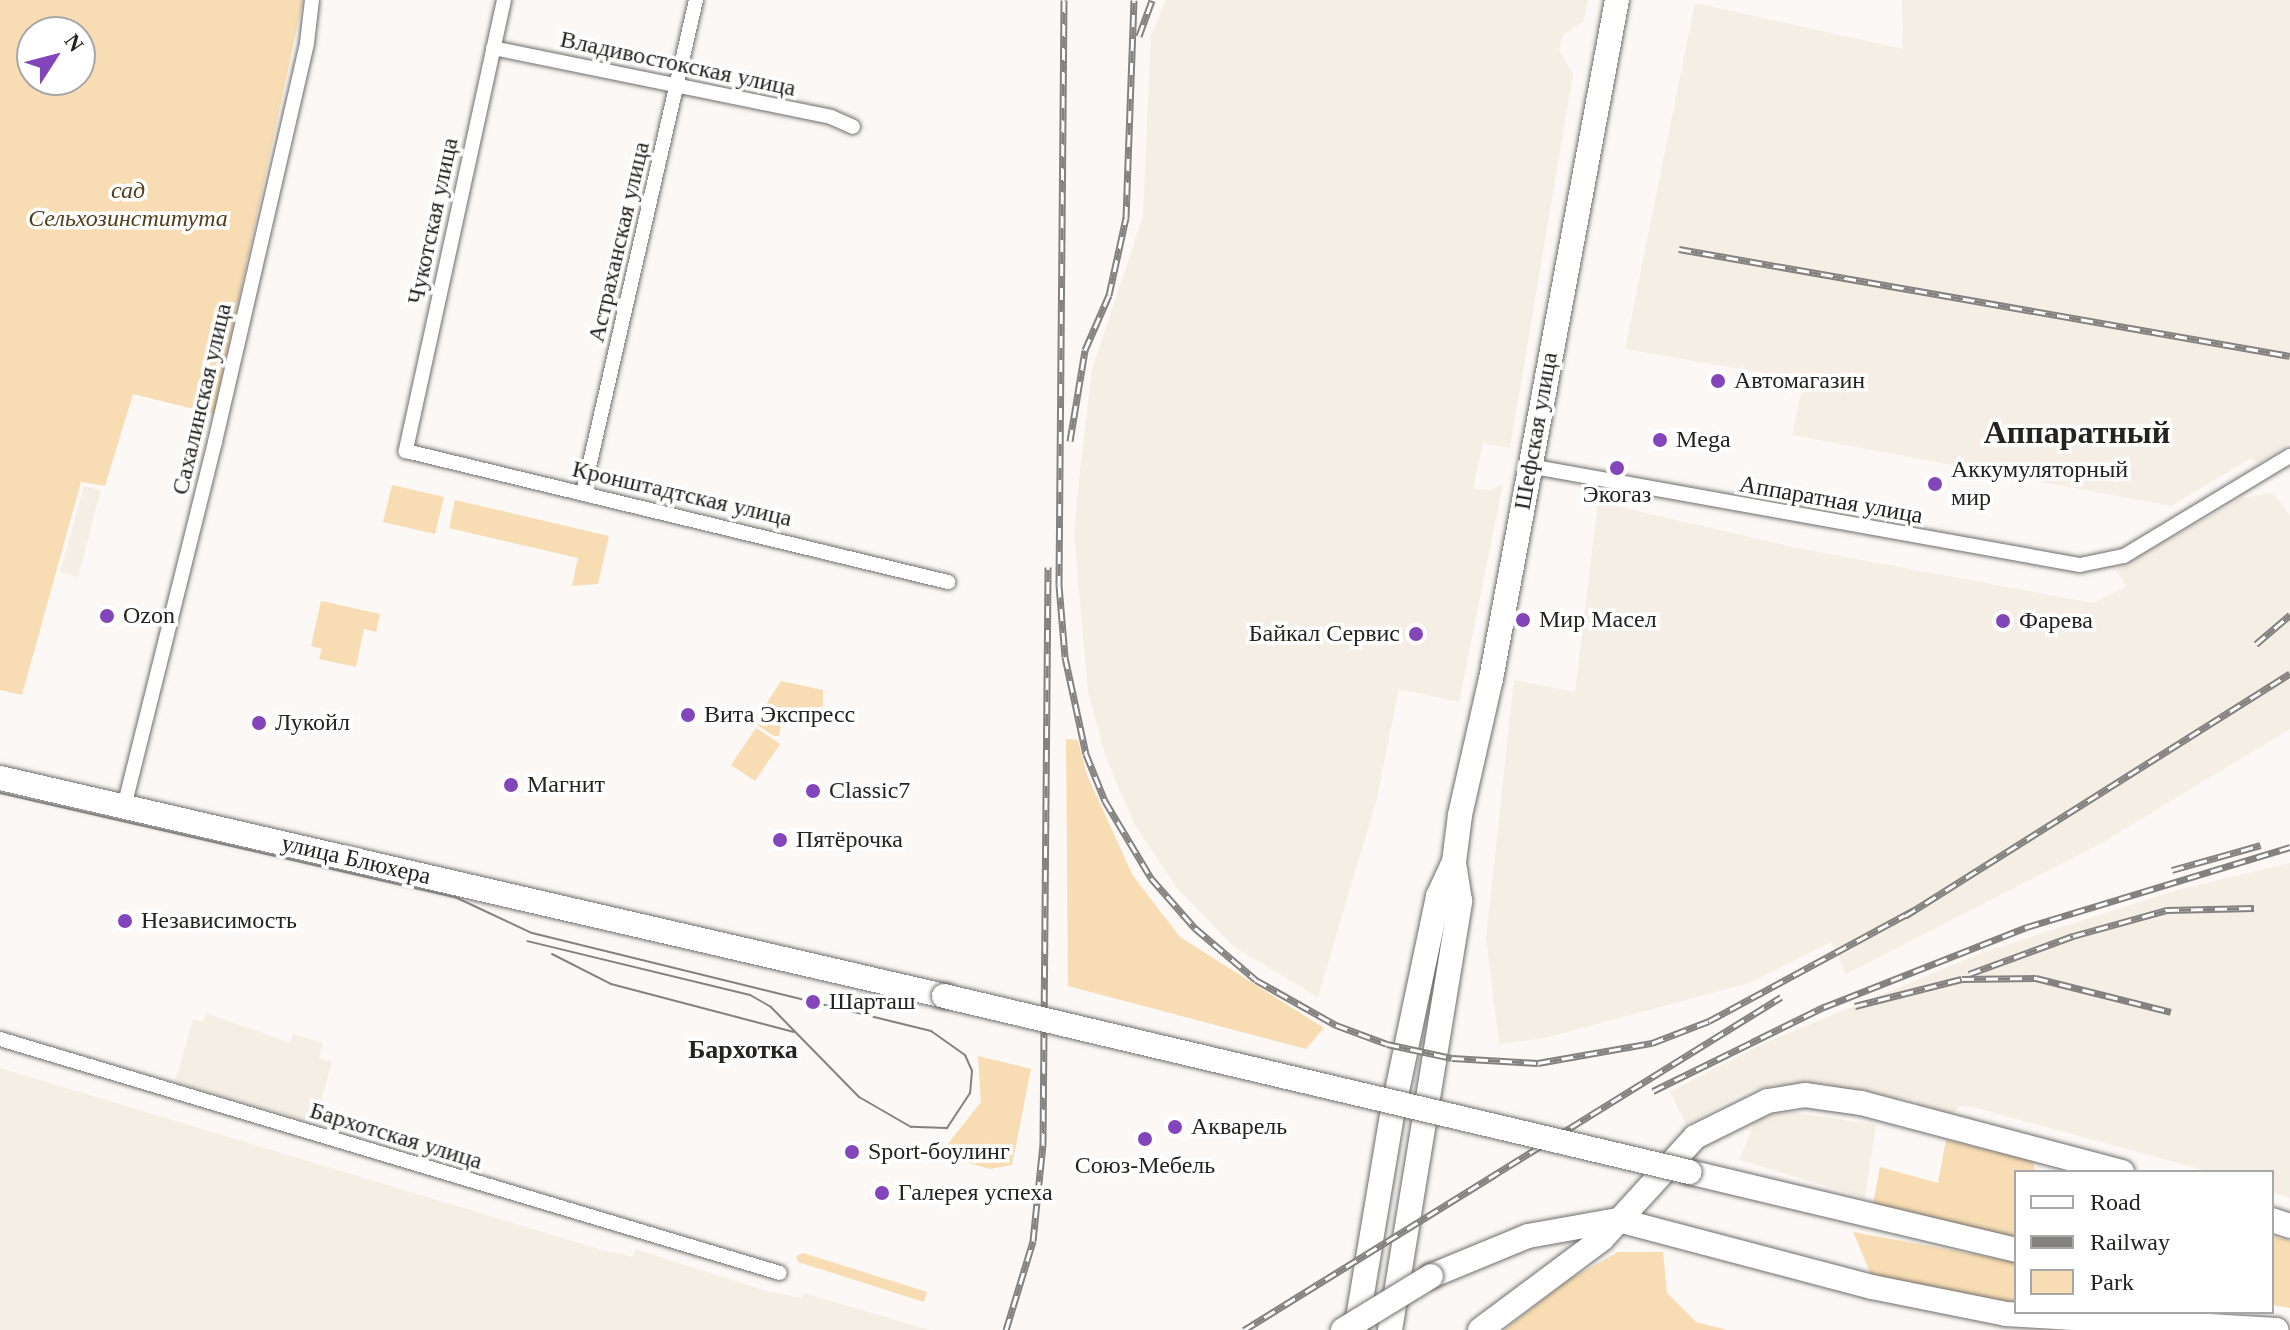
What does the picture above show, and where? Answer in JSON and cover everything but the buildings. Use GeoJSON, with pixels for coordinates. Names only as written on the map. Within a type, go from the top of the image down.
{"type":"FeatureCollection","features":[{"type":"Feature","properties":{"kind":"main road","name":"Шефская улица"},"geometry":{"type":"LineString","coordinates":[[1454,862],[1617,0]]}},
{"type":"Feature","properties":{"kind":"main road","name":"улица Блюхера"},"geometry":{"type":"LineString","coordinates":[[0,778],[2014,1250]]}},
{"type":"Feature","properties":{"kind":"main road"},"geometry":{"type":"LineString","coordinates":[[1356,1330],[1399,1079],[1438,896],[1454,862]]}},
{"type":"Feature","properties":{"kind":"main road"},"geometry":{"type":"LineString","coordinates":[[1390,1330],[1460,901],[1454,862]]}},
{"type":"Feature","properties":{"kind":"main road"},"geometry":{"type":"LineString","coordinates":[[1480,1330],[1579,1257],[1695,1137],[1741,1111],[1785,1097],[1861,1103],[2114,1170]]}},
{"type":"Feature","properties":{"kind":"main road"},"geometry":{"type":"LineString","coordinates":[[1343,1330],[1431,1276],[1528,1236],[1618,1220],[1872,1287],[2044,1324],[2221,1323],[2277,1330]]}},
{"type":"Feature","properties":{"kind":"street","name":"Сахалинская улица"},"geometry":{"type":"LineString","coordinates":[[124,807],[218,431],[307,43],[312,0]]}},
{"type":"Feature","properties":{"kind":"street","name":"Чукотская улица"},"geometry":{"type":"LineString","coordinates":[[406,451],[504,0]]}},
{"type":"Feature","properties":{"kind":"street","name":"Астраханская улица"},"geometry":{"type":"LineString","coordinates":[[583,493],[696,0]]}},
{"type":"Feature","properties":{"kind":"street","name":"Владивостокская улица"},"geometry":{"type":"LineString","coordinates":[[493,48],[677,89],[831,117],[853,127]]}},
{"type":"Feature","properties":{"kind":"street","name":"Кронштадтская улица"},"geometry":{"type":"LineString","coordinates":[[406,451],[948,582]]}},
{"type":"Feature","properties":{"kind":"street","name":"Аппаратная улица"},"geometry":{"type":"LineString","coordinates":[[1529,466],[2080,565],[2124,556],[2290,456]]}},
{"type":"Feature","properties":{"kind":"street","name":"Бархотская улица"},"geometry":{"type":"LineString","coordinates":[[0,1039],[780,1273]]}},
{"type":"Feature","properties":{"kind":"shaded area"},"geometry":{"type":"Polygon","coordinates":[[[1166,0],[1588,0],[1583,22],[1563,35],[1559,50],[1573,74],[1510,448],[1483,443],[1473,489],[1491,490],[1503,484],[1459,702],[1399,689],[1376,802],[1318,997],[1233,946],[1177,888],[1135,825],[1106,758],[1088,693],[1074,534],[1079,479],[1092,370],[1143,216],[1151,35],[1166,0]]]}},
{"type":"Feature","properties":{"kind":"shaded area"},"geometry":{"type":"Polygon","coordinates":[[[1902,0],[2290,0],[2290,443],[2258,463],[2251,458],[2171,506],[1792,435],[1804,380],[1625,349],[1695,3],[1903,49],[1902,0]]]}},
{"type":"Feature","properties":{"kind":"shaded area"},"geometry":{"type":"Polygon","coordinates":[[[84,486],[101,490],[78,577],[60,572],[84,486]]]}},
{"type":"Feature","properties":{"kind":"shaded area"},"geometry":{"type":"Polygon","coordinates":[[[2273,493],[2290,515],[2290,729],[2098,845],[1846,974],[1831,942],[1749,983],[1545,1038],[1499,1044],[1486,938],[1514,680],[1575,692],[1598,502],[1802,549],[2093,603],[2127,586],[2115,570],[2242,498],[2273,493]]]}},
{"type":"Feature","properties":{"kind":"shaded area"},"geometry":{"type":"Polygon","coordinates":[[[2290,863],[2290,1198],[2274,1193],[2274,1170],[2204,1170],[1973,1107],[1959,1106],[1953,1114],[1919,1105],[1916,1100],[1780,1084],[1749,1090],[1686,1124],[1670,1092],[1760,1045],[1984,952],[2177,890],[2290,863]]]}},
{"type":"Feature","properties":{"kind":"shaded area"},"geometry":{"type":"Polygon","coordinates":[[[206,1013],[290,1043],[293,1034],[323,1043],[319,1058],[332,1062],[315,1123],[175,1082],[193,1019],[203,1022],[206,1013]]]}},
{"type":"Feature","properties":{"kind":"shaded area"},"geometry":{"type":"Polygon","coordinates":[[[0,1068],[599,1249],[633,1257],[635,1249],[766,1291],[802,1298],[804,1293],[929,1330],[0,1330],[0,1068]]]}},
{"type":"Feature","properties":{"kind":"shaded area"},"geometry":{"type":"Polygon","coordinates":[[[1790,1112],[1876,1125],[1865,1198],[1740,1160],[1756,1117],[1790,1112]]]}},
{"type":"Feature","properties":{"kind":"green space","name":"сад Сельхозинститута"},"geometry":{"type":"Polygon","coordinates":[[[0,0],[303,0],[214,414],[133,394],[105,486],[81,482],[22,695],[0,690],[0,0]]]}},
{"type":"Feature","properties":{"kind":"green space"},"geometry":{"type":"Polygon","coordinates":[[[392,485],[444,497],[435,534],[383,522],[392,485]]]}},
{"type":"Feature","properties":{"kind":"green space"},"geometry":{"type":"Polygon","coordinates":[[[455,500],[609,536],[598,584],[572,586],[578,558],[449,528],[455,500]]]}},
{"type":"Feature","properties":{"kind":"green space"},"geometry":{"type":"Polygon","coordinates":[[[321,601],[380,614],[376,632],[364,629],[356,667],[319,659],[322,649],[311,646],[321,601]]]}},
{"type":"Feature","properties":{"kind":"green space"},"geometry":{"type":"Polygon","coordinates":[[[781,681],[823,690],[823,707],[791,709],[782,717],[779,736],[774,736],[754,723],[781,681]]]}},
{"type":"Feature","properties":{"kind":"green space"},"geometry":{"type":"Polygon","coordinates":[[[756,728],[780,744],[755,781],[731,765],[756,728]]]}},
{"type":"Feature","properties":{"kind":"green space"},"geometry":{"type":"Polygon","coordinates":[[[1066,739],[1078,740],[1087,775],[1133,876],[1180,937],[1324,1028],[1306,1049],[1068,986],[1066,739]]]}},
{"type":"Feature","properties":{"kind":"green space"},"geometry":{"type":"Polygon","coordinates":[[[978,1056],[1031,1069],[1012,1165],[990,1169],[939,1155],[981,1102],[978,1056]]]}},
{"type":"Feature","properties":{"kind":"green space"},"geometry":{"type":"Polygon","coordinates":[[[1946,1140],[2032,1161],[2035,1170],[2014,1170],[2014,1247],[1872,1209],[1880,1167],[1938,1183],[1946,1140]]]}},
{"type":"Feature","properties":{"kind":"green space"},"geometry":{"type":"Polygon","coordinates":[[[1853,1232],[2014,1262],[2014,1305],[1873,1279],[1853,1232]]]}},
{"type":"Feature","properties":{"kind":"green space"},"geometry":{"type":"Polygon","coordinates":[[[2274,1237],[2290,1241],[2290,1308],[2274,1305],[2274,1237]]]}},
{"type":"Feature","properties":{"kind":"green space"},"geometry":{"type":"Polygon","coordinates":[[[1618,1252],[1663,1252],[1667,1293],[1696,1322],[1727,1330],[1504,1330],[1570,1279],[1618,1252]]]}},
{"type":"Feature","properties":{"kind":"green space"},"geometry":{"type":"Polygon","coordinates":[[[803,1253],[927,1292],[924,1302],[798,1262],[796,1256],[803,1253]]]}},
{"type":"Feature","properties":{"kind":"tram line"},"geometry":{"type":"LineString","coordinates":[[0,793],[455,897],[532,933],[931,1031],[965,1055],[972,1071],[970,1093],[947,1128],[911,1127],[859,1097],[771,1007],[750,995],[527,941]]}},
{"type":"Feature","properties":{"kind":"tram line"},"geometry":{"type":"LineString","coordinates":[[552,954],[611,984],[794,1032]]}},
{"type":"Feature","properties":{"kind":"railway"},"geometry":{"type":"LineString","coordinates":[[1064,0],[1059,585],[1065,657],[1086,754],[1105,801],[1151,878],[1195,928],[1256,980],[1336,1025],[1387,1044],[1452,1058],[1538,1063],[1652,1043],[1709,1021],[1914,910]]}},
{"type":"Feature","properties":{"kind":"railway"},"geometry":{"type":"LineString","coordinates":[[1070,441],[1085,350],[1109,295],[1126,218],[1134,0]]}},
{"type":"Feature","properties":{"kind":"railway"},"geometry":{"type":"LineString","coordinates":[[1139,36],[1152,0]]}},
{"type":"Feature","properties":{"kind":"railway"},"geometry":{"type":"LineString","coordinates":[[1679,249],[2290,356]]}},
{"type":"Feature","properties":{"kind":"railway"},"geometry":{"type":"LineString","coordinates":[[1006,1330],[1033,1241],[1043,1145],[1048,567]]}},
{"type":"Feature","properties":{"kind":"railway"},"geometry":{"type":"LineString","coordinates":[[2256,644],[2290,615]]}},
{"type":"Feature","properties":{"kind":"railway"},"geometry":{"type":"LineString","coordinates":[[1905,916],[2290,674]]}},
{"type":"Feature","properties":{"kind":"railway"},"geometry":{"type":"LineString","coordinates":[[2172,870],[2261,845]]}},
{"type":"Feature","properties":{"kind":"railway"},"geometry":{"type":"LineString","coordinates":[[1653,1091],[1824,1007],[2027,927],[2290,847]]}},
{"type":"Feature","properties":{"kind":"railway"},"geometry":{"type":"LineString","coordinates":[[1969,974],[2073,936],[2167,910],[2254,908]]}},
{"type":"Feature","properties":{"kind":"railway"},"geometry":{"type":"LineString","coordinates":[[1855,1006],[1962,979],[2036,978],[2171,1012]]}},
{"type":"Feature","properties":{"kind":"railway"},"geometry":{"type":"LineString","coordinates":[[1244,1330],[1781,997]]}},
{"type":"Feature","properties":{"kind":"place","name":"Автомагазин"},"geometry":{"type":"Point","coordinates":[1718,381]}},
{"type":"Feature","properties":{"kind":"place","name":"Mega"},"geometry":{"type":"Point","coordinates":[1660,440]}},
{"type":"Feature","properties":{"kind":"place","name":"Экогаз"},"geometry":{"type":"Point","coordinates":[1617,468]}},
{"type":"Feature","properties":{"kind":"place","name":"Аккумуляторный мир"},"geometry":{"type":"Point","coordinates":[1935,484]}},
{"type":"Feature","properties":{"kind":"place","name":"Ozon"},"geometry":{"type":"Point","coordinates":[107,616]}},
{"type":"Feature","properties":{"kind":"place","name":"Мир Масел"},"geometry":{"type":"Point","coordinates":[1523,620]}},
{"type":"Feature","properties":{"kind":"place","name":"Фарева"},"geometry":{"type":"Point","coordinates":[2003,621]}},
{"type":"Feature","properties":{"kind":"place","name":"Байкал Сервис"},"geometry":{"type":"Point","coordinates":[1416,634]}},
{"type":"Feature","properties":{"kind":"place","name":"Вита Экспресс"},"geometry":{"type":"Point","coordinates":[688,715]}},
{"type":"Feature","properties":{"kind":"place","name":"Лукойл"},"geometry":{"type":"Point","coordinates":[259,723]}},
{"type":"Feature","properties":{"kind":"place","name":"Магнит"},"geometry":{"type":"Point","coordinates":[511,785]}},
{"type":"Feature","properties":{"kind":"place","name":"Classic7"},"geometry":{"type":"Point","coordinates":[813,791]}},
{"type":"Feature","properties":{"kind":"place","name":"Пятёрочка"},"geometry":{"type":"Point","coordinates":[780,840]}},
{"type":"Feature","properties":{"kind":"place","name":"Независимость"},"geometry":{"type":"Point","coordinates":[125,921]}},
{"type":"Feature","properties":{"kind":"place","name":"Шарташ"},"geometry":{"type":"Point","coordinates":[813,1002]}},
{"type":"Feature","properties":{"kind":"place","name":"Акварель"},"geometry":{"type":"Point","coordinates":[1175,1127]}},
{"type":"Feature","properties":{"kind":"place","name":"Союз-Мебель"},"geometry":{"type":"Point","coordinates":[1145,1139]}},
{"type":"Feature","properties":{"kind":"place","name":"Sport-боулинг"},"geometry":{"type":"Point","coordinates":[852,1152]}},
{"type":"Feature","properties":{"kind":"place","name":"Галерея успеха"},"geometry":{"type":"Point","coordinates":[882,1193]}},
{"type":"Feature","properties":{"kind":"district","name":"Аппаратный"},"geometry":{"type":"Point","coordinates":[2077,432]}},
{"type":"Feature","properties":{"kind":"district","name":"Бархотка"},"geometry":{"type":"Point","coordinates":[743,1050]}}]}
